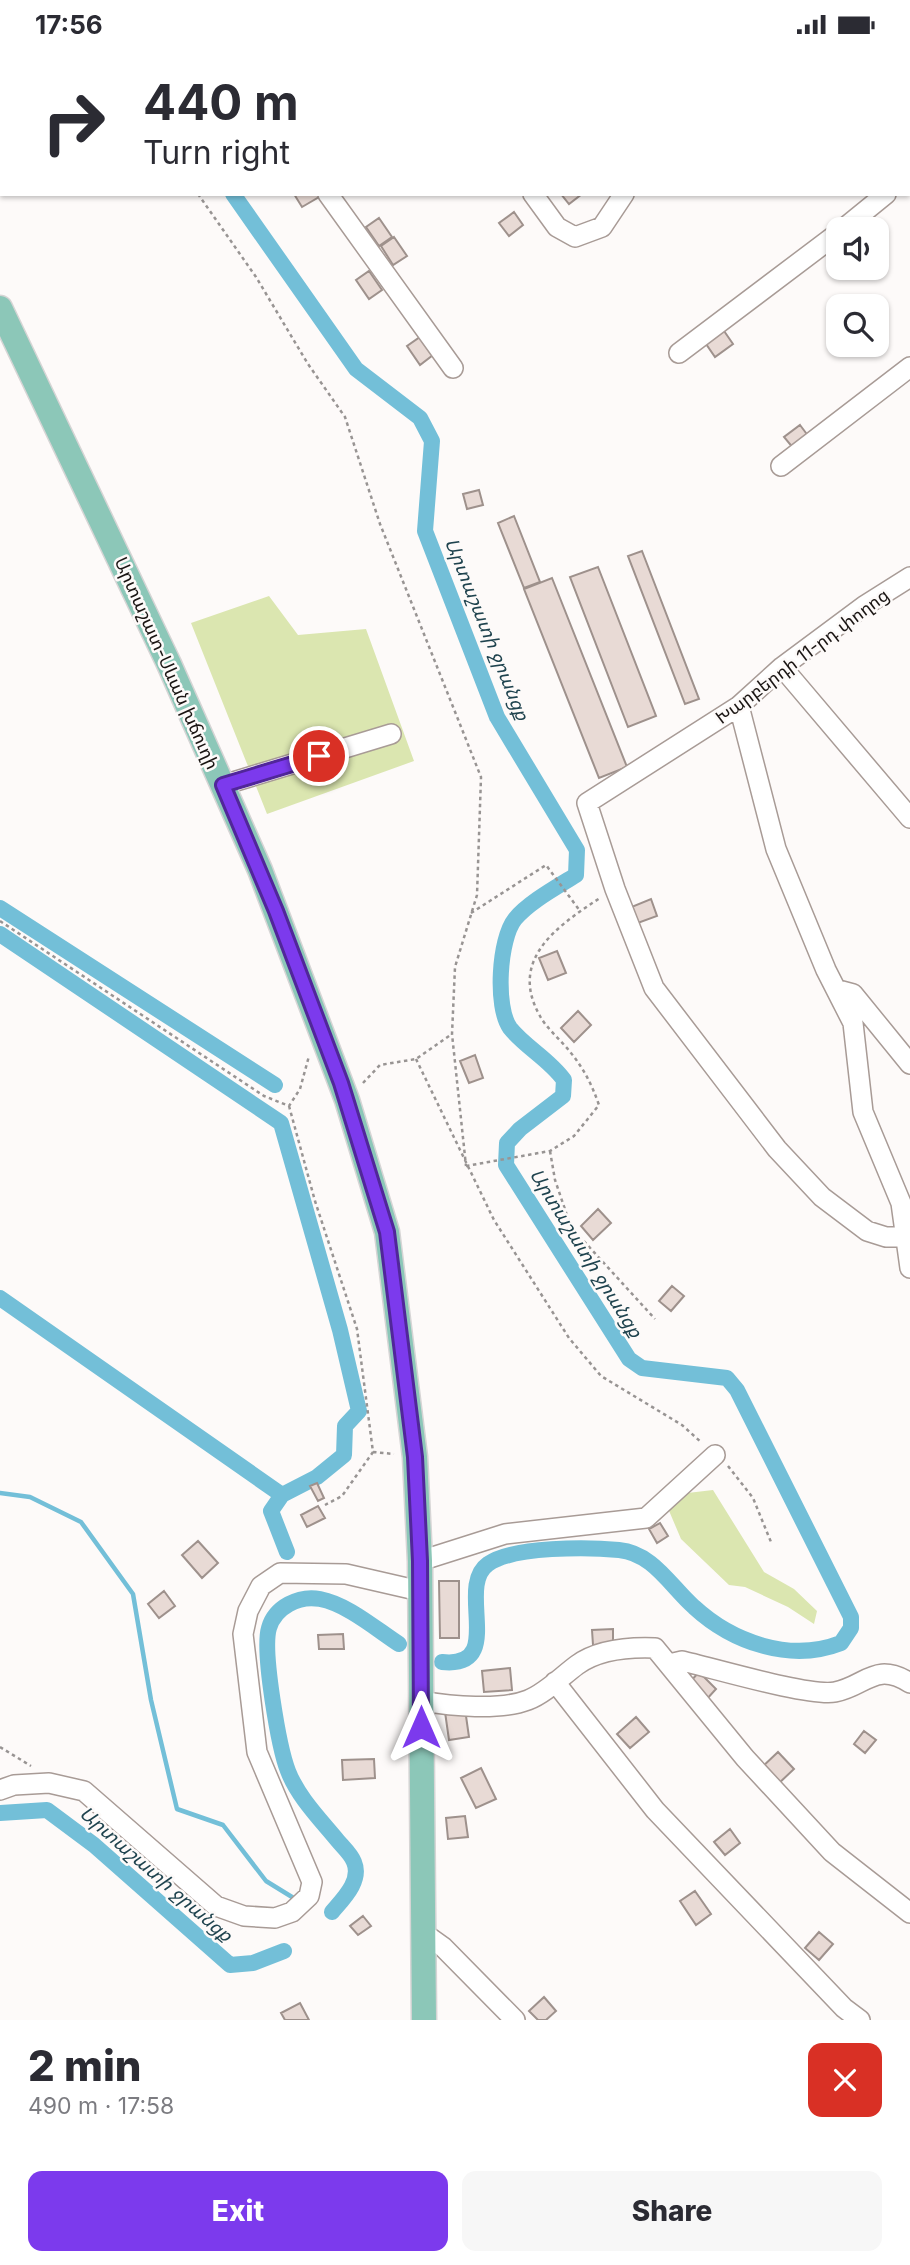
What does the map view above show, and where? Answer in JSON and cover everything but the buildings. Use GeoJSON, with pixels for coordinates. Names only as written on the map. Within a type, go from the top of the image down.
{"type":"FeatureCollection","features":[{"type":"Feature","properties":{"kind":"main road","name":"Արտաշատ-Սևան խճուղի"},"geometry":{"type":"LineString","coordinates":[[0,308],[108,534],[260,870],[347,1100],[387,1232],[415,1457],[420,1561],[424,2020]]}},
{"type":"Feature","properties":{"kind":"street"},"geometry":{"type":"LineString","coordinates":[[329,196],[453,368]]}},
{"type":"Feature","properties":{"kind":"street"},"geometry":{"type":"LineString","coordinates":[[534,196],[557,227],[575,237],[602,227],[623,196]]}},
{"type":"Feature","properties":{"kind":"street"},"geometry":{"type":"LineString","coordinates":[[858,217],[884,196]]}},
{"type":"Feature","properties":{"kind":"street"},"geometry":{"type":"LineString","coordinates":[[679,353],[826,242]]}},
{"type":"Feature","properties":{"kind":"street"},"geometry":{"type":"LineString","coordinates":[[781,466],[910,367]]}},
{"type":"Feature","properties":{"kind":"street","name":"Խարբերդի 11-րդ փողոց"},"geometry":{"type":"LineString","coordinates":[[615,889],[587,803],[738,706],[782,667],[864,606],[910,577]]}},
{"type":"Feature","properties":{"kind":"street"},"geometry":{"type":"LineString","coordinates":[[782,667],[910,818]]}},
{"type":"Feature","properties":{"kind":"street"},"geometry":{"type":"LineString","coordinates":[[738,706],[776,849],[826,970],[853,1023],[863,1112],[901,1203],[910,1268]]}},
{"type":"Feature","properties":{"kind":"street"},"geometry":{"type":"LineString","coordinates":[[223,785],[391,734]]}},
{"type":"Feature","properties":{"kind":"street"},"geometry":{"type":"LineString","coordinates":[[615,889],[654,988],[777,1149],[822,1197],[867,1231],[886,1237],[907,1237]]}},
{"type":"Feature","properties":{"kind":"street"},"geometry":{"type":"LineString","coordinates":[[838,991],[853,994],[910,1064]]}},
{"type":"Feature","properties":{"kind":"street"},"geometry":{"type":"LineString","coordinates":[[420,1561],[505,1534],[646,1518],[715,1455]]}},
{"type":"Feature","properties":{"kind":"street"},"geometry":{"type":"LineString","coordinates":[[0,1790],[14,1785],[49,1783],[84,1791],[216,1906],[244,1916],[275,1918],[292,1913],[309,1896],[312,1882],[257,1752],[243,1634],[248,1611],[261,1586],[280,1573],[346,1574],[420,1591]]}},
{"type":"Feature","properties":{"kind":"street"},"geometry":{"type":"LineString","coordinates":[[421,1701],[503,1706],[530,1700],[580,1663],[601,1653],[635,1647],[656,1648],[745,1758],[832,1852],[910,1913]]}},
{"type":"Feature","properties":{"kind":"street"},"geometry":{"type":"LineString","coordinates":[[669,1664],[682,1661],[810,1691],[835,1692],[874,1673],[900,1677],[910,1683]]}},
{"type":"Feature","properties":{"kind":"street"},"geometry":{"type":"LineString","coordinates":[[555,1682],[655,1810],[844,2008],[860,2020]]}},
{"type":"Feature","properties":{"kind":"street"},"geometry":{"type":"LineString","coordinates":[[422,1932],[443,1947],[515,2020]]}},
{"type":"Feature","properties":{"kind":"path"},"geometry":{"type":"LineString","coordinates":[[199,196],[256,277],[308,365],[345,417],[380,524],[481,777],[477,895],[456,967],[452,1034],[466,1166]]}},
{"type":"Feature","properties":{"kind":"path"},"geometry":{"type":"LineString","coordinates":[[471,913],[546,865],[580,911]]}},
{"type":"Feature","properties":{"kind":"path"},"geometry":{"type":"LineString","coordinates":[[466,1166],[550,1151],[574,1136],[599,1105],[591,1081],[540,1017],[527,988],[536,951],[580,911],[615,889]]}},
{"type":"Feature","properties":{"kind":"path"},"geometry":{"type":"LineString","coordinates":[[0,921],[264,1096],[289,1106]]}},
{"type":"Feature","properties":{"kind":"path"},"geometry":{"type":"LineString","coordinates":[[347,1100],[380,1065],[416,1059],[452,1034]]}},
{"type":"Feature","properties":{"kind":"path"},"geometry":{"type":"LineString","coordinates":[[324,1037],[308,1058],[300,1089],[289,1106],[315,1201],[357,1329],[373,1452],[342,1496],[325,1505]]}},
{"type":"Feature","properties":{"kind":"path"},"geometry":{"type":"LineString","coordinates":[[416,1059],[494,1220],[569,1338],[601,1376],[682,1425],[715,1455],[753,1498],[771,1542]]}},
{"type":"Feature","properties":{"kind":"path"},"geometry":{"type":"LineString","coordinates":[[550,1151],[555,1180],[571,1227],[654,1319]]}},
{"type":"Feature","properties":{"kind":"path"},"geometry":{"type":"LineString","coordinates":[[0,1747],[34,1769],[49,1783]]}},
{"type":"Feature","properties":{"kind":"green space"},"geometry":{"type":"Polygon","coordinates":[[[269,596],[298,635],[366,629],[414,761],[267,814],[191,623],[269,596]]]}},
{"type":"Feature","properties":{"kind":"green space"},"geometry":{"type":"Polygon","coordinates":[[[713,1490],[764,1572],[794,1589],[817,1611],[814,1624],[788,1607],[745,1587],[729,1585],[681,1539],[667,1506],[679,1494],[713,1490]]]}},
{"type":"Feature","properties":{"kind":"waterway","name":"Արտաշատի ջրանցք"},"geometry":{"type":"LineString","coordinates":[[234,196],[356,369],[420,418],[432,441],[425,531],[497,717],[577,850],[576,875],[521,913],[515,919],[505,942],[501,973],[505,1018],[516,1035],[564,1080],[563,1096],[520,1129],[507,1143],[506,1165],[629,1359],[642,1368],[727,1378],[737,1390],[851,1617],[851,1628],[841,1643],[822,1649],[782,1650],[744,1639],[709,1619],[652,1564],[631,1552],[589,1548],[533,1551],[500,1558],[488,1564],[479,1575],[476,1590],[476,1640],[472,1653],[461,1661],[442,1662]]}},
{"type":"Feature","properties":{"kind":"waterway"},"geometry":{"type":"LineString","coordinates":[[0,908],[275,1085]]}},
{"type":"Feature","properties":{"kind":"waterway"},"geometry":{"type":"LineString","coordinates":[[0,934],[281,1123],[340,1330],[359,1411],[345,1426],[344,1455],[317,1477],[282,1495],[271,1511],[287,1552]]}},
{"type":"Feature","properties":{"kind":"waterway"},"geometry":{"type":"LineString","coordinates":[[0,1298],[282,1495]]}},
{"type":"Feature","properties":{"kind":"waterway"},"geometry":{"type":"LineString","coordinates":[[0,1493],[30,1497],[81,1522],[133,1594],[151,1700],[177,1809],[223,1825],[266,1881],[292,1897]]}},
{"type":"Feature","properties":{"kind":"waterway","name":"Արտաշատի ջրանցք"},"geometry":{"type":"LineString","coordinates":[[332,1912],[350,1889],[356,1869],[351,1856],[303,1799],[288,1771],[272,1700],[267,1640],[269,1628],[277,1614],[289,1604],[312,1598],[351,1611],[399,1644]]}},
{"type":"Feature","properties":{"kind":"waterway","name":"Արտաշատի ջրանցք"},"geometry":{"type":"LineString","coordinates":[[0,1813],[47,1810],[94,1845],[230,1965],[253,1963],[284,1951]]}},
{"type":"Feature","properties":{"kind":"route"},"geometry":{"type":"LineString","coordinates":[[319,756],[223,785],[260,870],[341,1083],[371,1173],[387,1232],[415,1457],[420,1561],[421,1727]]}}]}
